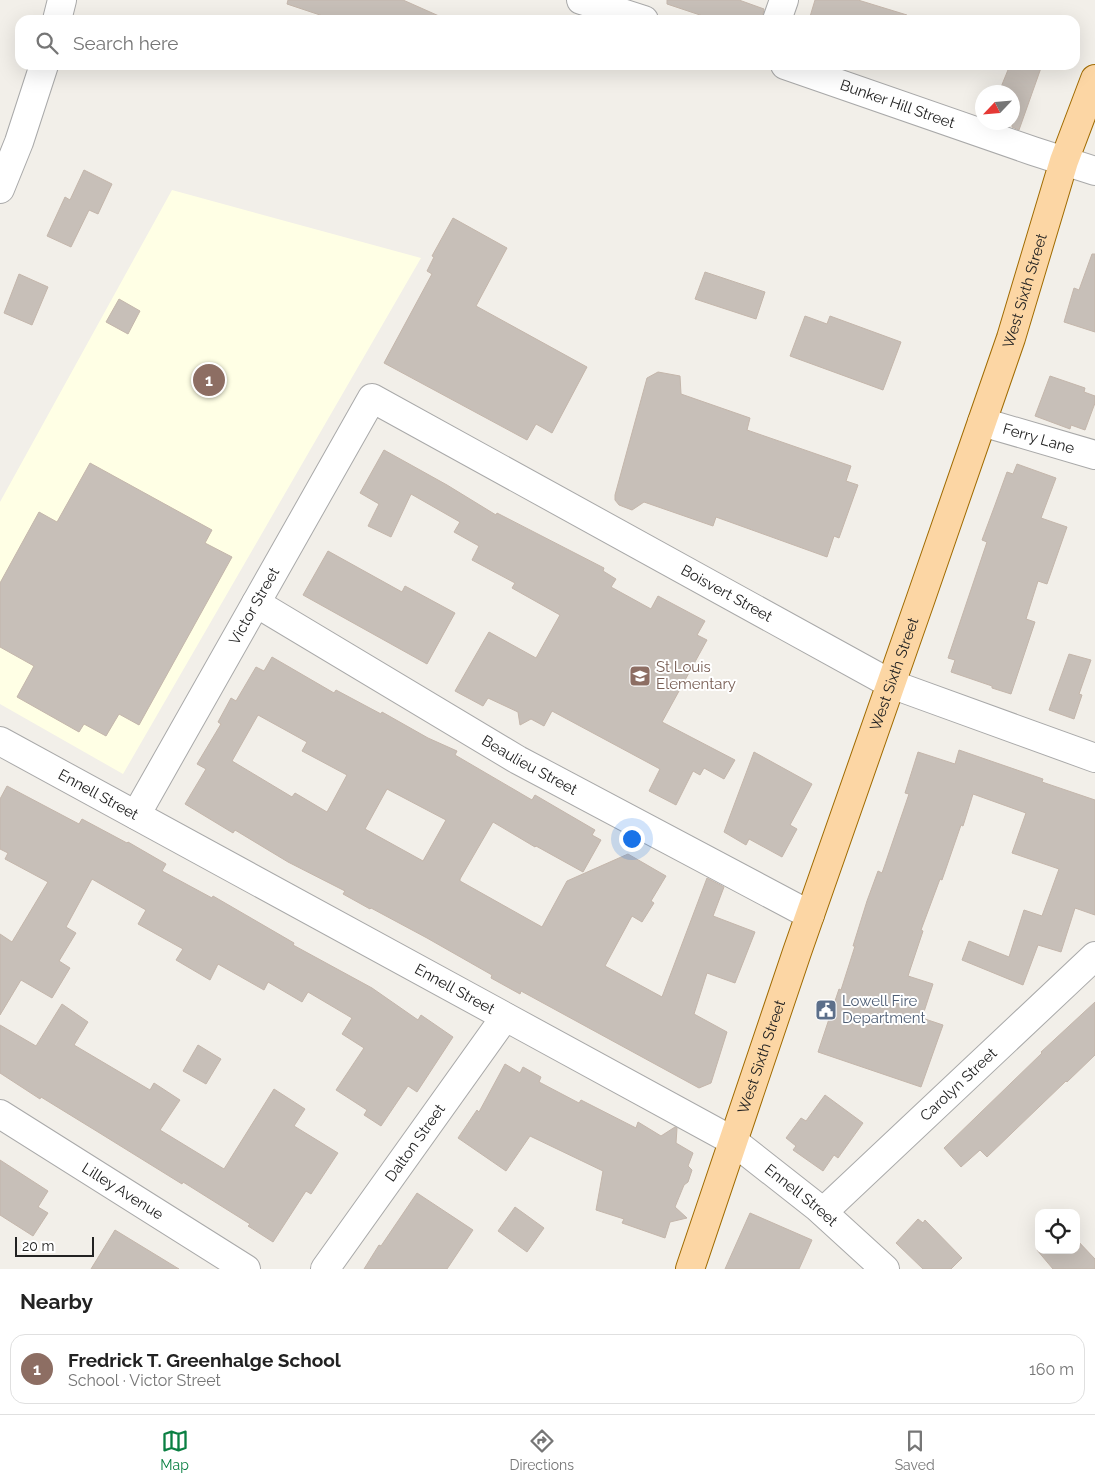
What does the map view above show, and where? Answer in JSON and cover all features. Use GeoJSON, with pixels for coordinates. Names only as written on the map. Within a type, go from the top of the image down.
{"type":"FeatureCollection","features":[{"type":"Feature","properties":{"kind":"main road","name":"West Sixth Street"},"geometry":{"type":"LineString","coordinates":[[690,1269],[810,915],[1011,338],[1064,161],[1095,79]]}},
{"type":"Feature","properties":{"kind":"street"},"geometry":{"type":"LineString","coordinates":[[58,15],[62,0]]}},
{"type":"Feature","properties":{"kind":"street"},"geometry":{"type":"LineString","coordinates":[[580,0],[628,15]]}},
{"type":"Feature","properties":{"kind":"street"},"geometry":{"type":"LineString","coordinates":[[779,15],[784,0]]}},
{"type":"Feature","properties":{"kind":"street"},"geometry":{"type":"LineString","coordinates":[[0,189],[19,142],[42,70]]}},
{"type":"Feature","properties":{"kind":"street","name":"Bunker Hill Street"},"geometry":{"type":"LineString","coordinates":[[800,70],[1095,171]]}},
{"type":"Feature","properties":{"kind":"street","name":"Victor Street"},"geometry":{"type":"LineString","coordinates":[[136,815],[372,398]]}},
{"type":"Feature","properties":{"kind":"street","name":"Boisvert Street"},"geometry":{"type":"LineString","coordinates":[[372,398],[891,684],[1095,758]]}},
{"type":"Feature","properties":{"kind":"street","name":"Ferry Lane"},"geometry":{"type":"LineString","coordinates":[[982,422],[1095,455]]}},
{"type":"Feature","properties":{"kind":"street","name":"Beaulieu Street"},"geometry":{"type":"LineString","coordinates":[[256,604],[518,760],[810,915]]}},
{"type":"Feature","properties":{"kind":"street","name":"Ennell Street"},"geometry":{"type":"LineString","coordinates":[[0,741],[733,1141],[823,1212],[885,1269]]}},
{"type":"Feature","properties":{"kind":"street","name":"Carolyn Street"},"geometry":{"type":"LineString","coordinates":[[823,1212],[1095,956]]}},
{"type":"Feature","properties":{"kind":"street","name":"Dalton Street"},"geometry":{"type":"LineString","coordinates":[[325,1269],[505,1016]]}},
{"type":"Feature","properties":{"kind":"street","name":"Lilley Avenue"},"geometry":{"type":"LineString","coordinates":[[0,1114],[246,1269]]}},
{"type":"Feature","properties":{"kind":"shaded area"},"geometry":{"type":"Polygon","coordinates":[[[172,190],[421,258],[123,774],[0,704],[0,502],[172,190]]]}},
{"type":"Feature","properties":{"kind":"building"},"geometry":{"type":"Polygon","coordinates":[[[288,0],[403,0],[437,15],[320,15],[287,4],[288,0]]]}},
{"type":"Feature","properties":{"kind":"building"},"geometry":{"type":"Polygon","coordinates":[[[667,0],[739,0],[764,9],[763,15],[700,15],[667,4],[667,0]]]}},
{"type":"Feature","properties":{"kind":"building"},"geometry":{"type":"Polygon","coordinates":[[[815,0],[858,0],[907,15],[810,15],[815,0]]]}},
{"type":"Feature","properties":{"kind":"building"},"geometry":{"type":"Polygon","coordinates":[[[1008,70],[1040,70],[1020,127],[1020,85],[1002,85],[1008,70]]]}},
{"type":"Feature","properties":{"kind":"building"},"geometry":{"type":"Polygon","coordinates":[[[84,170],[112,184],[98,214],[89,210],[71,247],[47,236],[65,197],[70,200],[84,170]]]}},
{"type":"Feature","properties":{"kind":"building"},"geometry":{"type":"Polygon","coordinates":[[[453,218],[507,248],[476,306],[587,367],[552,433],[536,424],[527,440],[384,363],[432,274],[427,271],[434,257],[432,256],[453,218]]]}},
{"type":"Feature","properties":{"kind":"building"},"geometry":{"type":"Polygon","coordinates":[[[1092,254],[1095,254],[1095,332],[1064,322],[1074,288],[1079,290],[1092,254]]]}},
{"type":"Feature","properties":{"kind":"building"},"geometry":{"type":"Polygon","coordinates":[[[705,272],[765,292],[756,319],[695,299],[705,272]]]}},
{"type":"Feature","properties":{"kind":"building"},"geometry":{"type":"Polygon","coordinates":[[[19,274],[48,287],[32,325],[4,313],[19,274]]]}},
{"type":"Feature","properties":{"kind":"building"},"geometry":{"type":"Polygon","coordinates":[[[119,299],[140,311],[128,334],[106,322],[119,299]]]}},
{"type":"Feature","properties":{"kind":"building"},"geometry":{"type":"Polygon","coordinates":[[[805,316],[827,324],[830,316],[901,342],[883,390],[790,356],[805,316]]]}},
{"type":"Feature","properties":{"kind":"building"},"geometry":{"type":"Polygon","coordinates":[[[658,372],[680,376],[681,394],[750,418],[747,430],[851,466],[846,481],[858,485],[839,538],[834,536],[827,557],[716,517],[713,526],[644,502],[632,510],[619,505],[615,500],[615,495],[647,378],[658,372]]]}},
{"type":"Feature","properties":{"kind":"building"},"geometry":{"type":"Polygon","coordinates":[[[1050,376],[1085,388],[1084,392],[1095,396],[1095,403],[1085,430],[1071,425],[1070,429],[1035,416],[1050,376]]]}},
{"type":"Feature","properties":{"kind":"building"},"geometry":{"type":"Polygon","coordinates":[[[384,450],[496,515],[497,513],[604,568],[603,571],[616,579],[611,587],[651,609],[658,596],[705,621],[697,635],[707,640],[662,722],[735,760],[724,779],[704,768],[700,775],[693,771],[676,805],[649,791],[660,769],[552,711],[544,726],[531,719],[520,725],[518,712],[488,698],[483,706],[455,691],[489,632],[536,658],[560,615],[512,588],[515,583],[472,560],[479,546],[454,532],[460,522],[411,494],[391,537],[368,526],[379,504],[360,493],[384,450]]]}},
{"type":"Feature","properties":{"kind":"building"},"geometry":{"type":"Polygon","coordinates":[[[90,463],[212,530],[205,543],[232,557],[139,725],[119,714],[106,736],[84,724],[79,732],[17,697],[34,666],[0,647],[0,583],[39,512],[57,522],[90,463]]]}},
{"type":"Feature","properties":{"kind":"building"},"geometry":{"type":"Polygon","coordinates":[[[1017,464],[1056,478],[1041,518],[1067,527],[1047,584],[1038,581],[1026,619],[1035,622],[1011,694],[951,672],[955,660],[948,658],[987,542],[982,540],[1007,472],[1013,474],[1017,464]]]}},
{"type":"Feature","properties":{"kind":"building"},"geometry":{"type":"Polygon","coordinates":[[[328,551],[402,592],[405,586],[455,613],[427,664],[303,595],[328,551]]]}},
{"type":"Feature","properties":{"kind":"building"},"geometry":{"type":"Polygon","coordinates":[[[1069,654],[1091,660],[1079,694],[1082,695],[1074,719],[1049,710],[1069,654]]]}},
{"type":"Feature","properties":{"kind":"building"},"geometry":{"type":"Polygon","coordinates":[[[272,657],[334,693],[336,690],[457,751],[455,755],[532,800],[535,795],[595,830],[592,835],[601,840],[583,872],[493,822],[460,879],[460,881],[542,927],[567,881],[628,854],[666,876],[651,901],[654,903],[642,922],[632,916],[605,966],[662,997],[707,878],[724,887],[713,916],[755,932],[735,983],[707,973],[694,1014],[727,1032],[711,1083],[699,1088],[521,991],[520,994],[491,978],[492,975],[427,938],[343,894],[345,891],[288,862],[235,830],[233,833],[185,804],[206,769],[197,764],[221,724],[218,722],[231,698],[236,701],[256,667],[264,671],[272,657]],[[258,715],[232,761],[292,797],[295,793],[327,812],[347,775],[302,751],[307,742],[258,715]],[[387,789],[365,829],[423,861],[446,820],[387,789]]]}},
{"type":"Feature","properties":{"kind":"building"},"geometry":{"type":"Polygon","coordinates":[[[959,750],[1043,779],[1042,782],[1095,800],[1095,915],[1075,908],[1061,952],[1038,945],[1023,985],[962,960],[969,941],[1009,957],[1024,910],[1042,916],[1059,869],[1012,853],[1026,813],[973,794],[963,826],[961,825],[942,880],[940,879],[921,930],[923,931],[908,976],[933,984],[922,1018],[943,1025],[921,1087],[818,1052],[839,989],[841,990],[867,901],[878,871],[882,873],[909,794],[905,793],[918,752],[955,764],[959,750]]]}},
{"type":"Feature","properties":{"kind":"building"},"geometry":{"type":"Polygon","coordinates":[[[754,752],[812,784],[790,825],[797,829],[782,857],[749,839],[746,845],[724,832],[754,752]]]}},
{"type":"Feature","properties":{"kind":"building"},"geometry":{"type":"Polygon","coordinates":[[[7,786],[79,824],[82,819],[128,842],[166,864],[162,871],[212,898],[213,896],[294,943],[293,945],[372,988],[418,1020],[421,1015],[453,1037],[417,1092],[408,1086],[381,1126],[364,1115],[367,1110],[336,1090],[364,1048],[342,1034],[352,1018],[308,992],[302,1002],[268,982],[264,990],[218,964],[210,980],[176,960],[183,949],[138,924],[146,910],[92,879],[66,927],[76,933],[59,961],[70,968],[52,998],[21,980],[0,1015],[0,934],[12,942],[48,882],[5,859],[8,853],[0,849],[0,799],[7,786]]]}},
{"type":"Feature","properties":{"kind":"building"},"geometry":{"type":"Polygon","coordinates":[[[1095,1002],[1095,1055],[987,1157],[980,1150],[961,1167],[944,1148],[1041,1052],[1095,1002]]]}},
{"type":"Feature","properties":{"kind":"building"},"geometry":{"type":"Polygon","coordinates":[[[62,1004],[88,1022],[74,1045],[150,1090],[154,1083],[180,1100],[160,1130],[224,1169],[274,1089],[305,1109],[294,1126],[338,1153],[311,1194],[306,1191],[273,1242],[248,1226],[250,1224],[183,1182],[182,1184],[0,1073],[0,1025],[36,1046],[62,1004]]]}},
{"type":"Feature","properties":{"kind":"building"},"geometry":{"type":"Polygon","coordinates":[[[198,1045],[221,1059],[206,1084],[183,1071],[198,1045]]]}},
{"type":"Feature","properties":{"kind":"building"},"geometry":{"type":"Polygon","coordinates":[[[505,1064],[520,1073],[523,1067],[541,1077],[539,1082],[579,1103],[581,1100],[636,1128],[638,1122],[661,1136],[675,1127],[677,1128],[676,1143],[693,1153],[688,1166],[692,1170],[688,1182],[684,1185],[675,1207],[687,1218],[670,1222],[665,1238],[622,1223],[624,1219],[596,1210],[603,1171],[530,1136],[506,1171],[458,1138],[477,1110],[479,1112],[505,1064]]]}},
{"type":"Feature","properties":{"kind":"building"},"geometry":{"type":"Polygon","coordinates":[[[825,1095],[863,1123],[838,1158],[834,1155],[823,1171],[793,1150],[796,1146],[786,1138],[801,1118],[806,1121],[825,1095]]]}},
{"type":"Feature","properties":{"kind":"building"},"geometry":{"type":"Polygon","coordinates":[[[0,1160],[48,1191],[38,1207],[48,1213],[33,1236],[0,1215],[0,1160]]]}},
{"type":"Feature","properties":{"kind":"building"},"geometry":{"type":"Polygon","coordinates":[[[417,1193],[473,1230],[447,1269],[364,1269],[379,1245],[381,1246],[417,1193]]]}},
{"type":"Feature","properties":{"kind":"building"},"geometry":{"type":"Polygon","coordinates":[[[515,1207],[544,1228],[527,1252],[498,1231],[515,1207]]]}},
{"type":"Feature","properties":{"kind":"building"},"geometry":{"type":"Polygon","coordinates":[[[750,1213],[812,1240],[799,1269],[725,1269],[750,1213]]]}},
{"type":"Feature","properties":{"kind":"building"},"geometry":{"type":"Polygon","coordinates":[[[918,1219],[923,1223],[925,1220],[962,1258],[951,1269],[923,1269],[896,1243],[918,1219]]]}},
{"type":"Feature","properties":{"kind":"building"},"geometry":{"type":"Polygon","coordinates":[[[115,1230],[179,1269],[91,1269],[115,1230]]]}},
{"type":"Feature","properties":{"kind":"building"},"geometry":{"type":"Polygon","coordinates":[[[1080,1243],[1095,1259],[1095,1269],[1053,1269],[1040,1254],[1080,1254],[1080,1243]]]}},
{"type":"Feature","properties":{"kind":"place","name":"Fredrick T. Greenhalge School"},"geometry":{"type":"Point","coordinates":[209,380]}},
{"type":"Feature","properties":{"kind":"place","name":"St Louis Elementary"},"geometry":{"type":"Point","coordinates":[640,676]}},
{"type":"Feature","properties":{"kind":"place","name":"Lowell Fire Department"},"geometry":{"type":"Point","coordinates":[826,1010]}}]}
